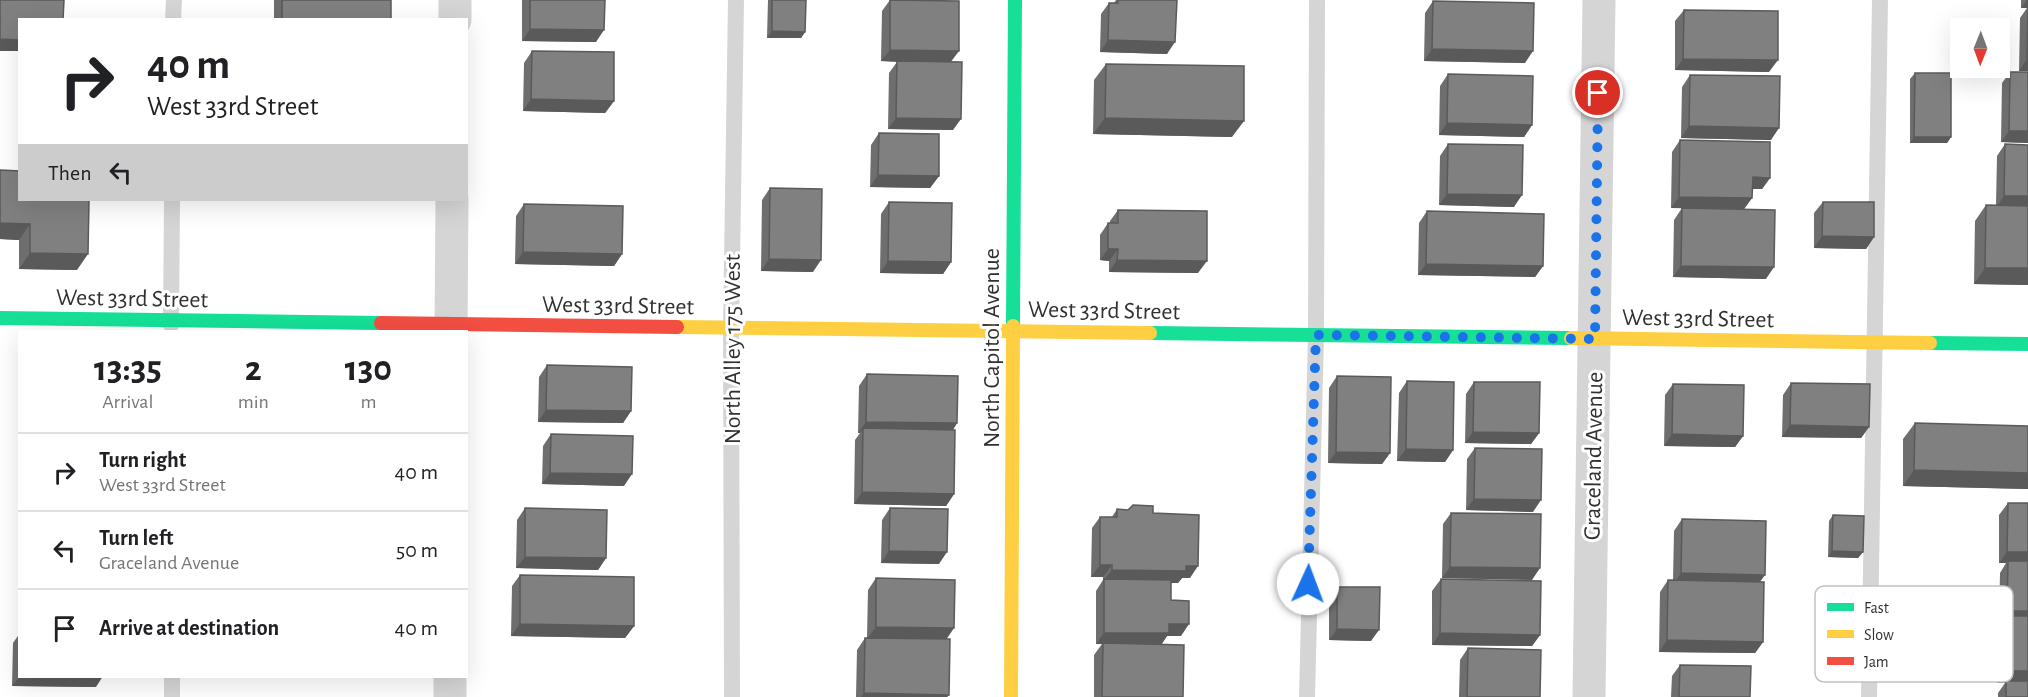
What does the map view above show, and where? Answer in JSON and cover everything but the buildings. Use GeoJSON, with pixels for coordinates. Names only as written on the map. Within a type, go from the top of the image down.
{"type":"FeatureCollection","features":[{"type":"Feature","properties":{"kind":"street"},"geometry":{"type":"LineString","coordinates":[[455,0],[455,18]]}},
{"type":"Feature","properties":{"kind":"street","name":"North Capitol Avenue"},"geometry":{"type":"LineString","coordinates":[[1011,697],[1015,0]]}},
{"type":"Feature","properties":{"kind":"street","name":"Graceland Avenue"},"geometry":{"type":"LineString","coordinates":[[1589,697],[1599,0]]}},
{"type":"Feature","properties":{"kind":"street"},"geometry":{"type":"LineString","coordinates":[[451,328],[452,201]]}},
{"type":"Feature","properties":{"kind":"street","name":"West 33rd Street"},"geometry":{"type":"LineString","coordinates":[[0,318],[171,326],[731,328],[2028,344]]}},
{"type":"Feature","properties":{"kind":"street"},"geometry":{"type":"LineString","coordinates":[[450,678],[450,697]]}},
{"type":"Feature","properties":{"kind":"lane"},"geometry":{"type":"LineString","coordinates":[[173,18],[174,0]]}},
{"type":"Feature","properties":{"kind":"lane","name":"North Alley 175 West"},"geometry":{"type":"LineString","coordinates":[[732,697],[731,328],[736,0]]}},
{"type":"Feature","properties":{"kind":"lane"},"geometry":{"type":"LineString","coordinates":[[1306,697],[1316,335],[1317,0]]}},
{"type":"Feature","properties":{"kind":"lane"},"geometry":{"type":"LineString","coordinates":[[1871,586],[1880,0]]}},
{"type":"Feature","properties":{"kind":"lane"},"geometry":{"type":"LineString","coordinates":[[171,326],[172,201]]}},
{"type":"Feature","properties":{"kind":"lane"},"geometry":{"type":"LineString","coordinates":[[171,678],[172,697]]}},
{"type":"Feature","properties":{"kind":"lane"},"geometry":{"type":"LineString","coordinates":[[1869,682],[1869,697]]}},
{"type":"Feature","properties":{"kind":"traffic: fast"},"geometry":{"type":"LineString","coordinates":[[1013,326],[1015,0]]}},
{"type":"Feature","properties":{"kind":"traffic: fast"},"geometry":{"type":"LineString","coordinates":[[0,318],[381,323]]}},
{"type":"Feature","properties":{"kind":"traffic: fast"},"geometry":{"type":"LineString","coordinates":[[1150,333],[1571,338]]}},
{"type":"Feature","properties":{"kind":"traffic: fast"},"geometry":{"type":"LineString","coordinates":[[1930,343],[2028,344]]}},
{"type":"Feature","properties":{"kind":"traffic: slow"},"geometry":{"type":"LineString","coordinates":[[1011,697],[1013,326]]}},
{"type":"Feature","properties":{"kind":"traffic: slow"},"geometry":{"type":"LineString","coordinates":[[677,327],[1150,333]]}},
{"type":"Feature","properties":{"kind":"traffic: slow"},"geometry":{"type":"LineString","coordinates":[[1571,338],[1930,343]]}},
{"type":"Feature","properties":{"kind":"traffic: jam"},"geometry":{"type":"LineString","coordinates":[[381,323],[677,327]]}},
{"type":"Feature","properties":{"kind":"route"},"geometry":{"type":"LineString","coordinates":[[1308,584],[1316,335],[1595,339],[1598,93]]}}]}
